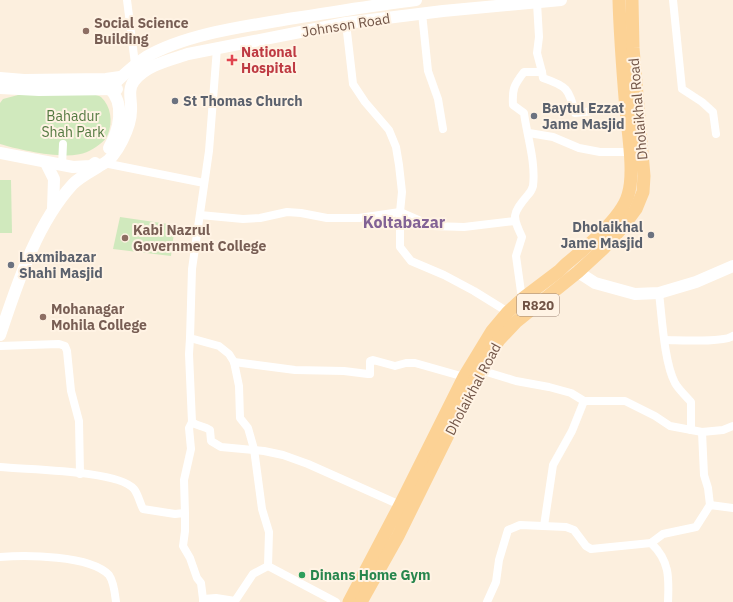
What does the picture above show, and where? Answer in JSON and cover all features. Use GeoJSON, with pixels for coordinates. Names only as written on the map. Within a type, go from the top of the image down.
{"type":"FeatureCollection","features":[{"type":"Feature","properties":{"kind":"main road","name":"Johnson Road"},"geometry":{"type":"LineString","coordinates":[[136,70],[147,57],[170,46],[195,38],[258,24],[367,6],[416,0]]}},
{"type":"Feature","properties":{"kind":"main road","name":"Johnson Road"},"geometry":{"type":"LineString","coordinates":[[136,70],[145,71],[172,59],[188,54],[346,23],[422,13],[465,4],[537,3],[561,0]]}},
{"type":"Feature","properties":{"kind":"main road","name":"Dholaikhal Road"},"geometry":{"type":"LineString","coordinates":[[348,602],[400,505],[473,376],[498,340],[516,322],[578,272],[604,248],[622,228],[636,209],[643,192],[643,154],[632,106],[619,0]]}},
{"type":"Feature","properties":{"kind":"main road","name":"Dholaikhal Road"},"geometry":{"type":"LineString","coordinates":[[361,602],[398,536],[492,332],[508,312],[522,299],[559,271],[603,230],[620,211],[628,196],[632,106],[632,0]]}},
{"type":"Feature","properties":{"kind":"main road"},"geometry":{"type":"LineString","coordinates":[[367,6],[368,20]]}},
{"type":"Feature","properties":{"kind":"main road"},"geometry":{"type":"LineString","coordinates":[[0,78],[24,80],[106,79],[120,77],[136,70]]}},
{"type":"Feature","properties":{"kind":"main road"},"geometry":{"type":"LineString","coordinates":[[0,335],[21,274],[45,224],[53,211],[74,183],[104,163],[117,148],[128,129],[131,110],[130,90],[136,70]]}},
{"type":"Feature","properties":{"kind":"main road"},"geometry":{"type":"LineString","coordinates":[[109,88],[120,77]]}},
{"type":"Feature","properties":{"kind":"main road"},"geometry":{"type":"LineString","coordinates":[[0,88],[39,90],[109,88],[122,90],[130,95]]}},
{"type":"Feature","properties":{"kind":"main road"},"geometry":{"type":"LineString","coordinates":[[90,166],[103,156],[110,147],[118,127],[119,111],[117,100],[114,93],[109,88]]}},
{"type":"Feature","properties":{"kind":"main road"},"geometry":{"type":"LineString","coordinates":[[2,154],[62,166],[81,168],[104,163]]}},
{"type":"Feature","properties":{"kind":"main road"},"geometry":{"type":"LineString","coordinates":[[46,162],[54,179],[53,211]]}},
{"type":"Feature","properties":{"kind":"main road"},"geometry":{"type":"LineString","coordinates":[[570,260],[578,272],[595,283],[635,294],[659,292],[696,282],[733,266]]}},
{"type":"Feature","properties":{"kind":"street"},"geometry":{"type":"LineString","coordinates":[[126,0],[136,70]]}},
{"type":"Feature","properties":{"kind":"street"},"geometry":{"type":"LineString","coordinates":[[673,0],[682,89],[702,102],[713,112],[716,134]]}},
{"type":"Feature","properties":{"kind":"street"},"geometry":{"type":"LineString","coordinates":[[537,3],[539,37],[537,53],[543,78],[567,89],[572,99],[575,113],[632,106]]}},
{"type":"Feature","properties":{"kind":"street"},"geometry":{"type":"LineString","coordinates":[[422,13],[428,71],[438,99],[443,129]]}},
{"type":"Feature","properties":{"kind":"street"},"geometry":{"type":"LineString","coordinates":[[346,23],[353,84],[365,102],[389,130],[396,147],[400,165],[402,192],[400,212],[400,247],[411,261],[474,290],[508,312]]}},
{"type":"Feature","properties":{"kind":"street"},"geometry":{"type":"LineString","coordinates":[[120,77],[127,64],[132,48]]}},
{"type":"Feature","properties":{"kind":"street"},"geometry":{"type":"LineString","coordinates":[[217,48],[209,151],[192,269],[189,354],[192,422],[189,428],[191,449],[184,480],[185,531],[183,546],[190,558],[197,578],[201,583],[203,601],[216,598],[235,601],[253,574],[268,566]]}},
{"type":"Feature","properties":{"kind":"street"},"geometry":{"type":"LineString","coordinates":[[522,299],[516,256],[522,237],[515,221],[516,210],[530,193],[533,186],[532,159],[529,133],[524,112],[513,105],[512,92],[517,81],[524,72],[542,72]]}},
{"type":"Feature","properties":{"kind":"street"},"geometry":{"type":"LineString","coordinates":[[529,133],[553,137],[579,148],[600,152],[630,151],[643,154]]}},
{"type":"Feature","properties":{"kind":"street"},"geometry":{"type":"LineString","coordinates":[[62,144],[62,166]]}},
{"type":"Feature","properties":{"kind":"street"},"geometry":{"type":"LineString","coordinates":[[117,148],[118,158],[123,167]]}},
{"type":"Feature","properties":{"kind":"street"},"geometry":{"type":"LineString","coordinates":[[104,163],[204,183]]}},
{"type":"Feature","properties":{"kind":"street"},"geometry":{"type":"LineString","coordinates":[[200,215],[243,219],[260,218],[287,212],[327,218],[359,218],[400,212],[432,226],[464,227],[515,221]]}},
{"type":"Feature","properties":{"kind":"street"},"geometry":{"type":"LineString","coordinates":[[659,292],[670,369],[676,384],[691,402],[691,430]]}},
{"type":"Feature","properties":{"kind":"street"},"geometry":{"type":"LineString","coordinates":[[665,340],[716,340],[730,339],[733,336]]}},
{"type":"Feature","properties":{"kind":"street"},"geometry":{"type":"LineString","coordinates":[[190,338],[219,346],[229,354],[234,362],[239,386],[240,418],[248,428],[254,449],[262,510],[269,532],[268,566]]}},
{"type":"Feature","properties":{"kind":"street"},"geometry":{"type":"LineString","coordinates":[[0,346],[59,344],[65,346],[67,351],[71,391],[79,421],[80,474]]}},
{"type":"Feature","properties":{"kind":"street"},"geometry":{"type":"LineString","coordinates":[[234,362],[295,370],[344,371],[368,374],[370,374],[371,371],[370,361],[373,360],[395,366],[406,363],[415,363],[473,376],[516,380],[549,387],[571,393],[584,401],[624,401],[655,416],[670,426],[702,432],[723,430],[733,426]]}},
{"type":"Feature","properties":{"kind":"street"},"geometry":{"type":"LineString","coordinates":[[544,526],[554,465],[572,431],[584,401]]}},
{"type":"Feature","properties":{"kind":"street"},"geometry":{"type":"LineString","coordinates":[[192,422],[195,425],[204,426],[210,430],[211,441],[221,447],[254,449],[283,455],[308,464],[400,505]]}},
{"type":"Feature","properties":{"kind":"street"},"geometry":{"type":"LineString","coordinates":[[487,602],[496,582],[499,560],[508,530],[520,525],[566,527],[574,530],[590,549],[651,543],[663,534],[696,527],[710,505],[708,488],[704,475],[702,432]]}},
{"type":"Feature","properties":{"kind":"street"},"geometry":{"type":"LineString","coordinates":[[0,467],[96,475],[125,482],[134,489],[143,508],[175,514],[182,512],[185,514]]}},
{"type":"Feature","properties":{"kind":"street"},"geometry":{"type":"LineString","coordinates":[[710,505],[733,508]]}},
{"type":"Feature","properties":{"kind":"street"},"geometry":{"type":"LineString","coordinates":[[651,543],[659,551],[669,575],[668,602]]}},
{"type":"Feature","properties":{"kind":"street"},"geometry":{"type":"LineString","coordinates":[[0,557],[70,558],[91,565],[110,576],[116,602]]}},
{"type":"Feature","properties":{"kind":"street"},"geometry":{"type":"LineString","coordinates":[[268,566],[336,602]]}},
{"type":"Feature","properties":{"kind":"green space","name":"Bahadur Shah Park"},"geometry":{"type":"Polygon","coordinates":[[[80,93],[101,97],[109,109],[111,119],[110,129],[105,140],[96,147],[79,154],[56,155],[31,152],[0,144],[0,103],[3,99],[18,95],[80,93]]]}},
{"type":"Feature","properties":{"kind":"green space"},"geometry":{"type":"Polygon","coordinates":[[[0,180],[11,180],[12,233],[0,233],[0,180]]]}},
{"type":"Feature","properties":{"kind":"green space"},"geometry":{"type":"Polygon","coordinates":[[[120,217],[175,225],[171,256],[113,249],[120,217]]]}},
{"type":"Feature","properties":{"kind":"place","name":"Social Science Building"},"geometry":{"type":"Point","coordinates":[86,31]}},
{"type":"Feature","properties":{"kind":"place","name":"National Hospital"},"geometry":{"type":"Point","coordinates":[232,60]}},
{"type":"Feature","properties":{"kind":"place","name":"St Thomas Church"},"geometry":{"type":"Point","coordinates":[175,101]}},
{"type":"Feature","properties":{"kind":"place","name":"Baytul Ezzat Jame Masjid"},"geometry":{"type":"Point","coordinates":[534,116]}},
{"type":"Feature","properties":{"kind":"place","name":"Dholaikhal Jame Masjid"},"geometry":{"type":"Point","coordinates":[651,235]}},
{"type":"Feature","properties":{"kind":"place","name":"Kabi Nazrul Government College"},"geometry":{"type":"Point","coordinates":[125,238]}},
{"type":"Feature","properties":{"kind":"place","name":"Laxmibazar Shahi Masjid"},"geometry":{"type":"Point","coordinates":[11,265]}},
{"type":"Feature","properties":{"kind":"place","name":"Mohanagar Mohila College"},"geometry":{"type":"Point","coordinates":[43,317]}},
{"type":"Feature","properties":{"kind":"place","name":"Dinans Home Gym"},"geometry":{"type":"Point","coordinates":[302,575]}},
{"type":"Feature","properties":{"kind":"district","name":"Koltabazar"},"geometry":{"type":"Point","coordinates":[404,222]}}]}
